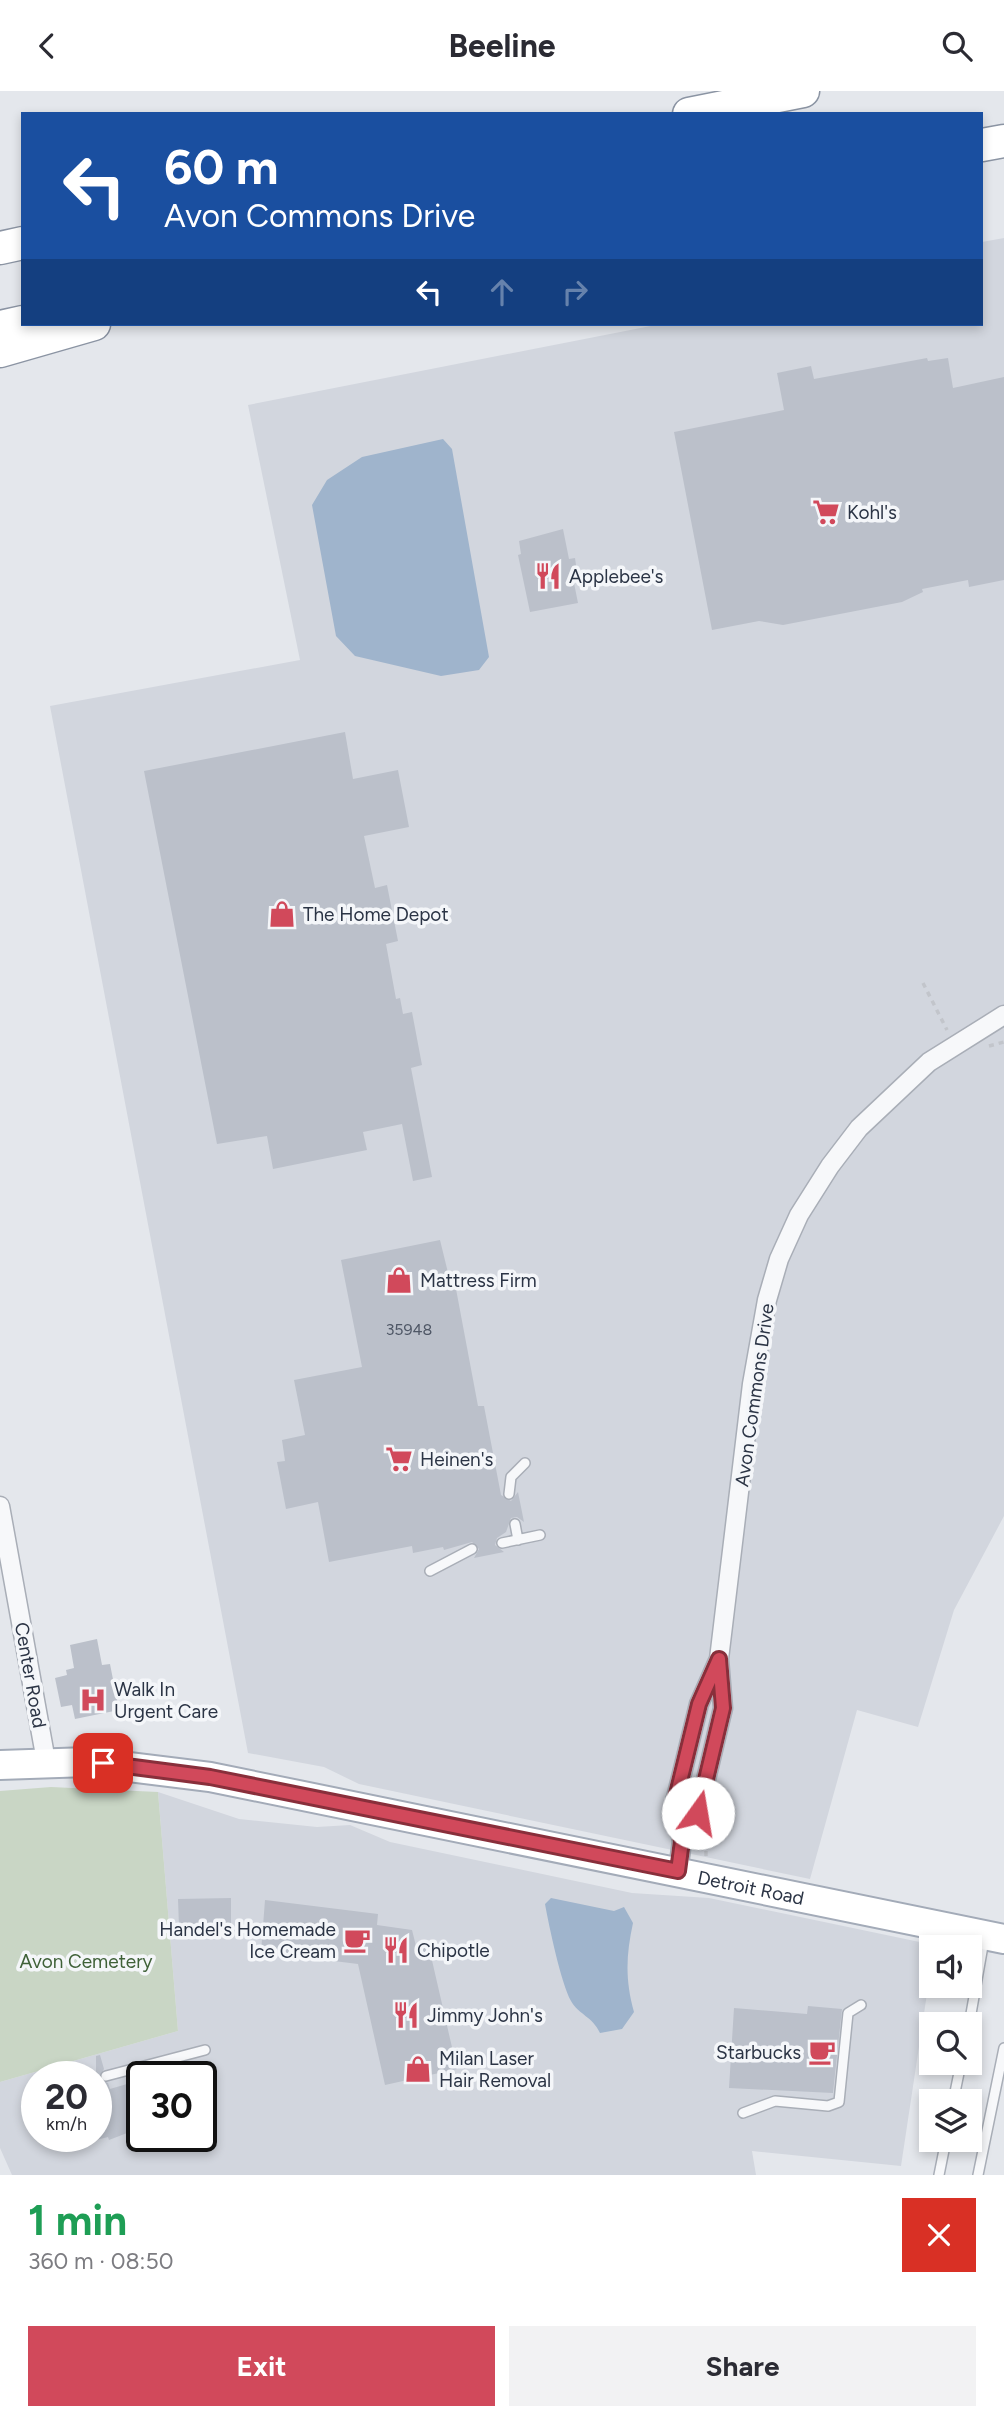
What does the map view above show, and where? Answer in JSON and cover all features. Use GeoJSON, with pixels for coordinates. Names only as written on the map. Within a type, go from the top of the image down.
{"type":"FeatureCollection","features":[{"type":"Feature","properties":{"kind":"highway"},"geometry":{"type":"LineString","coordinates":[[700,112],[803,91]]}},
{"type":"Feature","properties":{"kind":"highway"},"geometry":{"type":"LineString","coordinates":[[983,145],[1004,141]]}},
{"type":"Feature","properties":{"kind":"highway"},"geometry":{"type":"LineString","coordinates":[[0,232],[21,231]]}},
{"type":"Feature","properties":{"kind":"highway"},"geometry":{"type":"LineString","coordinates":[[0,248],[21,243]]}},
{"type":"Feature","properties":{"kind":"highway"},"geometry":{"type":"LineString","coordinates":[[0,327],[21,322]]}},
{"type":"Feature","properties":{"kind":"highway"},"geometry":{"type":"LineString","coordinates":[[0,351],[87,326]]}},
{"type":"Feature","properties":{"kind":"main road","name":"Detroit Road"},"geometry":{"type":"LineString","coordinates":[[0,1765],[46,1761],[117,1764],[210,1777],[994,1937]]}},
{"type":"Feature","properties":{"kind":"street","name":"Avon Commons Drive"},"geometry":{"type":"LineString","coordinates":[[682,1841],[698,1813],[723,1708],[719,1659],[756,1352],[779,1259],[799,1216],[830,1166],[859,1128],[908,1080],[960,1052],[1004,1015]]}},
{"type":"Feature","properties":{"kind":"street","name":"Center Road"},"geometry":{"type":"LineString","coordinates":[[0,1506],[46,1761]]}},
{"type":"Feature","properties":{"kind":"street","name":"Avon Commons Drive"},"geometry":{"type":"LineString","coordinates":[[690,1873],[674,1806],[699,1704],[719,1659]]}},
{"type":"Feature","properties":{"kind":"lane"},"geometry":{"type":"LineString","coordinates":[[509,1494],[511,1477],[525,1463]]}},
{"type":"Feature","properties":{"kind":"lane"},"geometry":{"type":"LineString","coordinates":[[514,1524],[518,1540]]}},
{"type":"Feature","properties":{"kind":"lane"},"geometry":{"type":"LineString","coordinates":[[502,1543],[540,1535]]}},
{"type":"Feature","properties":{"kind":"lane"},"geometry":{"type":"LineString","coordinates":[[430,1571],[472,1549]]}},
{"type":"Feature","properties":{"kind":"lane"},"geometry":{"type":"LineString","coordinates":[[973,2012],[994,1937]]}},
{"type":"Feature","properties":{"kind":"lane"},"geometry":{"type":"LineString","coordinates":[[743,2113],[775,2101],[828,2106],[839,2102],[848,2013],[861,2005]]}},
{"type":"Feature","properties":{"kind":"lane"},"geometry":{"type":"LineString","coordinates":[[978,2175],[1004,2048]]}},
{"type":"Feature","properties":{"kind":"lane"},"geometry":{"type":"LineString","coordinates":[[112,2074],[205,2050]]}},
{"type":"Feature","properties":{"kind":"lane"},"geometry":{"type":"LineString","coordinates":[[939,2175],[944,2152]]}},
{"type":"Feature","properties":{"kind":"path"},"geometry":{"type":"LineString","coordinates":[[923,983],[960,1052],[1004,1042]]}},
{"type":"Feature","properties":{"kind":"path"},"geometry":{"type":"LineString","coordinates":[[690,1873],[709,1844],[706,1828]]}},
{"type":"Feature","properties":{"kind":"shaded area"},"geometry":{"type":"Polygon","coordinates":[[[1004,238],[1004,1516],[954,1610],[918,1727],[857,1710],[810,1879],[359,1784],[324,1767],[248,1753],[50,706],[300,660],[248,405],[651,326],[983,326],[983,242],[1004,238]]]}},
{"type":"Feature","properties":{"kind":"shaded area"},"geometry":{"type":"Polygon","coordinates":[[[158,1792],[239,1819],[317,1827],[350,1825],[390,1842],[632,1893],[709,1898],[919,1942],[919,1998],[926,1998],[924,2012],[919,2012],[919,2047],[901,2166],[752,2151],[756,2175],[12,2175],[0,2148],[0,2082],[21,2076],[21,2152],[112,2152],[112,2061],[73,2061],[178,2031],[158,1792]]]}},
{"type":"Feature","properties":{"kind":"green space","name":"Avon Cemetery"},"geometry":{"type":"Polygon","coordinates":[[[51,1787],[158,1792],[178,2031],[73,2061],[21,2061],[21,2076],[0,2082],[0,1791],[51,1787]]]}},
{"type":"Feature","properties":{"kind":"water"},"geometry":{"type":"Polygon","coordinates":[[[443,439],[452,449],[489,657],[479,670],[441,676],[355,656],[336,636],[312,505],[327,480],[362,457],[443,439]]]}},
{"type":"Feature","properties":{"kind":"water"},"geometry":{"type":"Polygon","coordinates":[[[551,1898],[614,1911],[624,1907],[633,1923],[628,1967],[634,2012],[622,2029],[600,2033],[571,2001],[559,1968],[545,1904],[551,1898]]]}},
{"type":"Feature","properties":{"kind":"building"},"geometry":{"type":"Polygon","coordinates":[[[927,358],[928,361],[948,358],[953,388],[1004,377],[1004,580],[969,587],[968,580],[922,589],[923,592],[902,602],[783,625],[759,621],[712,630],[674,432],[784,410],[777,373],[811,366],[814,379],[927,358]]]}},
{"type":"Feature","properties":{"kind":"building"},"geometry":{"type":"Polygon","coordinates":[[[563,529],[569,559],[575,558],[577,572],[572,573],[578,603],[530,612],[518,555],[521,554],[519,541],[563,529]]]}},
{"type":"Feature","properties":{"kind":"building","name":"The Home Depot"},"geometry":{"type":"Polygon","coordinates":[[[345,732],[353,779],[398,770],[409,827],[364,836],[375,888],[387,885],[398,941],[386,944],[396,999],[400,998],[403,1014],[412,1012],[422,1065],[411,1068],[432,1177],[413,1181],[402,1124],[363,1132],[367,1150],[273,1169],[267,1136],[217,1144],[144,771],[345,732]]]}},
{"type":"Feature","properties":{"kind":"building"},"geometry":{"type":"Polygon","coordinates":[[[440,1240],[452,1289],[456,1289],[478,1406],[484,1406],[501,1495],[511,1501],[518,1492],[524,1522],[517,1517],[511,1518],[506,1532],[497,1538],[495,1545],[504,1552],[474,1558],[479,1549],[472,1542],[444,1550],[443,1547],[413,1553],[412,1546],[329,1562],[318,1502],[286,1509],[277,1462],[285,1461],[282,1440],[305,1435],[294,1380],[362,1367],[341,1260],[440,1240]]]}},
{"type":"Feature","properties":{"kind":"building"},"geometry":{"type":"Polygon","coordinates":[[[97,1639],[102,1665],[110,1664],[119,1710],[75,1719],[72,1705],[61,1707],[55,1678],[67,1675],[66,1670],[74,1668],[70,1645],[97,1639]]]}},
{"type":"Feature","properties":{"kind":"building"},"geometry":{"type":"Polygon","coordinates":[[[231,1898],[231,1926],[179,1927],[178,1899],[231,1898]]]}},
{"type":"Feature","properties":{"kind":"building"},"geometry":{"type":"Polygon","coordinates":[[[265,1900],[378,1914],[377,1925],[412,1930],[416,1946],[428,1943],[457,2069],[385,2085],[358,1964],[261,1952],[265,1900]]]}},
{"type":"Feature","properties":{"kind":"building"},"geometry":{"type":"Polygon","coordinates":[[[808,2006],[842,2009],[833,2093],[729,2088],[734,2008],[807,2014],[808,2006]]]}},
{"type":"Feature","properties":{"kind":"building"},"geometry":{"type":"Polygon","coordinates":[[[126,2084],[126,2133],[112,2139],[112,2088],[126,2084]]]}},
{"type":"Feature","properties":{"kind":"place","name":"Kohl's"},"geometry":{"type":"Point","coordinates":[826,512]}},
{"type":"Feature","properties":{"kind":"place","name":"Applebee's"},"geometry":{"type":"Point","coordinates":[548,576]}},
{"type":"Feature","properties":{"kind":"place","name":"The Home Depot"},"geometry":{"type":"Point","coordinates":[282,914]}},
{"type":"Feature","properties":{"kind":"place","name":"Mattress Firm"},"geometry":{"type":"Point","coordinates":[399,1280]}},
{"type":"Feature","properties":{"kind":"place","name":"Heinen's"},"geometry":{"type":"Point","coordinates":[399,1459]}},
{"type":"Feature","properties":{"kind":"place","name":"Walk In Urgent Care"},"geometry":{"type":"Point","coordinates":[93,1700]}},
{"type":"Feature","properties":{"kind":"place","name":"Handel's Homemade Ice Cream"},"geometry":{"type":"Point","coordinates":[357,1940]}},
{"type":"Feature","properties":{"kind":"place","name":"Chipotle"},"geometry":{"type":"Point","coordinates":[396,1950]}},
{"type":"Feature","properties":{"kind":"place","name":"Jimmy John's"},"geometry":{"type":"Point","coordinates":[406,2015]}},
{"type":"Feature","properties":{"kind":"place","name":"Starbucks"},"geometry":{"type":"Point","coordinates":[822,2052]}},
{"type":"Feature","properties":{"kind":"place","name":"Milan Laser Hair Removal"},"geometry":{"type":"Point","coordinates":[418,2069]}},
{"type":"Feature","properties":{"kind":"route"},"geometry":{"type":"LineString","coordinates":[[103,1763],[210,1777],[678,1871],[682,1841],[674,1806],[699,1704],[719,1659],[723,1708],[698,1813]]}}]}
